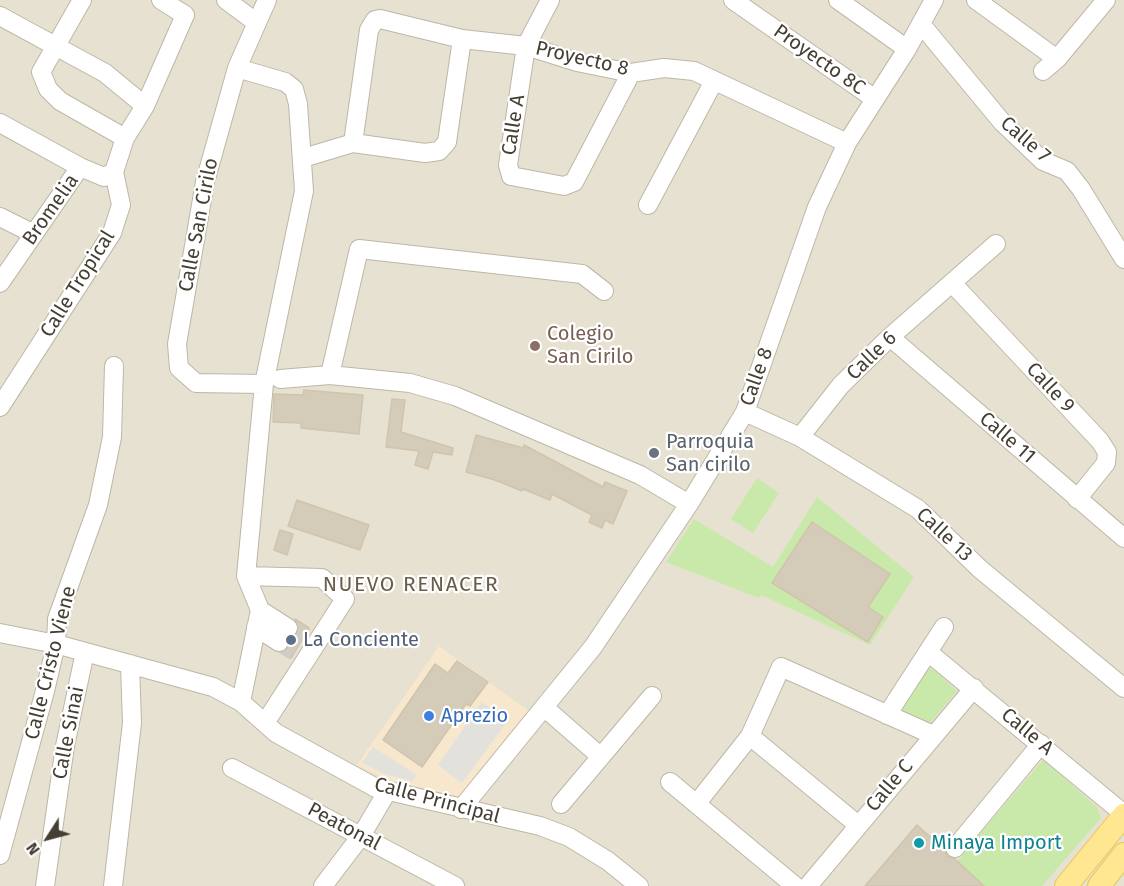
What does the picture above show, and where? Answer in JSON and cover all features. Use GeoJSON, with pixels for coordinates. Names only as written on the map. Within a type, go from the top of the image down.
{"type":"FeatureCollection","features":[{"type":"Feature","properties":{"kind":"main road"},"geometry":{"type":"LineString","coordinates":[[1066,886],[1124,814]]}},
{"type":"Feature","properties":{"kind":"main road"},"geometry":{"type":"LineString","coordinates":[[1099,886],[1124,854]]}},
{"type":"Feature","properties":{"kind":"street"},"geometry":{"type":"LineString","coordinates":[[82,0],[41,72],[48,89],[60,101],[125,138]]}},
{"type":"Feature","properties":{"kind":"street","name":"Calle Tropical"},"geometry":{"type":"LineString","coordinates":[[0,407],[112,233],[121,205],[114,172],[125,138],[145,106],[185,15],[161,0]]}},
{"type":"Feature","properties":{"kind":"street"},"geometry":{"type":"LineString","coordinates":[[226,0],[257,23]]}},
{"type":"Feature","properties":{"kind":"street","name":"Calle San Cirilo"},"geometry":{"type":"LineString","coordinates":[[267,0],[237,68],[205,182],[177,344],[179,368],[196,383],[272,382]]}},
{"type":"Feature","properties":{"kind":"street","name":"Calle A"},"geometry":{"type":"LineString","coordinates":[[550,0],[526,46],[507,169],[514,178],[564,186],[574,182],[631,74]]}},
{"type":"Feature","properties":{"kind":"street","name":"Proyecto 8C"},"geometry":{"type":"LineString","coordinates":[[733,0],[875,99]]}},
{"type":"Feature","properties":{"kind":"street"},"geometry":{"type":"LineString","coordinates":[[838,0],[907,49]]}},
{"type":"Feature","properties":{"kind":"street","name":"Calle 8"},"geometry":{"type":"LineString","coordinates":[[461,809],[593,647],[689,504],[745,412],[817,207],[847,143],[907,49],[934,0]]}},
{"type":"Feature","properties":{"kind":"street"},"geometry":{"type":"LineString","coordinates":[[976,0],[1057,59]]}},
{"type":"Feature","properties":{"kind":"street"},"geometry":{"type":"LineString","coordinates":[[1043,71],[1057,59],[1101,1]]}},
{"type":"Feature","properties":{"kind":"street"},"geometry":{"type":"LineString","coordinates":[[0,16],[105,73],[145,106]]}},
{"type":"Feature","properties":{"kind":"street","name":"Proyecto 8"},"geometry":{"type":"LineString","coordinates":[[353,143],[369,30],[375,21],[384,19],[462,39],[526,46],[577,62],[631,74],[664,68],[694,71],[847,143]]}},
{"type":"Feature","properties":{"kind":"street","name":"Calle 7"},"geometry":{"type":"LineString","coordinates":[[921,24],[1002,122],[1043,161],[1067,171],[1081,189],[1124,259]]}},
{"type":"Feature","properties":{"kind":"street"},"geometry":{"type":"LineString","coordinates":[[303,158],[353,143],[425,153],[439,151],[447,142],[462,39]]}},
{"type":"Feature","properties":{"kind":"street"},"geometry":{"type":"LineString","coordinates":[[237,68],[285,82],[294,89],[298,104],[304,191],[272,382],[246,576],[258,619],[241,702]]}},
{"type":"Feature","properties":{"kind":"street"},"geometry":{"type":"LineString","coordinates":[[648,205],[714,81]]}},
{"type":"Feature","properties":{"kind":"street"},"geometry":{"type":"LineString","coordinates":[[0,123],[80,167],[104,177],[114,172]]}},
{"type":"Feature","properties":{"kind":"street","name":"Bromelia"},"geometry":{"type":"LineString","coordinates":[[0,283],[80,167]]}},
{"type":"Feature","properties":{"kind":"street"},"geometry":{"type":"LineString","coordinates":[[0,217],[34,234]]}},
{"type":"Feature","properties":{"kind":"street","name":"Calle 6"},"geometry":{"type":"LineString","coordinates":[[800,437],[841,385],[890,337],[996,243]]}},
{"type":"Feature","properties":{"kind":"street"},"geometry":{"type":"LineString","coordinates":[[330,375],[359,249],[582,274],[604,291]]}},
{"type":"Feature","properties":{"kind":"street","name":"Calle 9"},"geometry":{"type":"LineString","coordinates":[[952,283],[1100,441],[1107,452],[1106,464],[1077,499]]}},
{"type":"Feature","properties":{"kind":"street","name":"Calle 11"},"geometry":{"type":"LineString","coordinates":[[890,337],[1124,538]]}},
{"type":"Feature","properties":{"kind":"street","name":"Calle Cristo Viene"},"geometry":{"type":"LineString","coordinates":[[0,855],[56,644],[57,619],[98,505],[112,437],[114,366]]}},
{"type":"Feature","properties":{"kind":"street"},"geometry":{"type":"LineString","coordinates":[[272,382],[330,375],[410,383],[455,396],[640,475],[689,504]]}},
{"type":"Feature","properties":{"kind":"street","name":"Calle 13"},"geometry":{"type":"LineString","coordinates":[[745,412],[800,437],[918,509],[980,569],[1124,688]]}},
{"type":"Feature","properties":{"kind":"street"},"geometry":{"type":"LineString","coordinates":[[246,576],[322,578],[345,599],[305,648],[265,723]]}},
{"type":"Feature","properties":{"kind":"street"},"geometry":{"type":"LineString","coordinates":[[258,619],[284,635]]}},
{"type":"Feature","properties":{"kind":"street"},"geometry":{"type":"LineString","coordinates":[[887,715],[944,627]]}},
{"type":"Feature","properties":{"kind":"street","name":"Calle Principal"},"geometry":{"type":"LineString","coordinates":[[0,633],[56,644],[213,687],[241,702],[276,733],[387,792],[540,826],[569,837],[608,861],[639,886]]}},
{"type":"Feature","properties":{"kind":"street","name":"Calle Sinai"},"geometry":{"type":"LineString","coordinates":[[45,886],[65,746],[85,652]]}},
{"type":"Feature","properties":{"kind":"street","name":"Calle A"},"geometry":{"type":"LineString","coordinates":[[928,652],[1124,814]]}},
{"type":"Feature","properties":{"kind":"street"},"geometry":{"type":"LineString","coordinates":[[113,886],[132,723],[130,664]]}},
{"type":"Feature","properties":{"kind":"street"},"geometry":{"type":"LineString","coordinates":[[697,803],[750,735],[781,667],[933,735]]}},
{"type":"Feature","properties":{"kind":"street","name":"Calle C"},"geometry":{"type":"LineString","coordinates":[[808,886],[974,688]]}},
{"type":"Feature","properties":{"kind":"street"},"geometry":{"type":"LineString","coordinates":[[561,804],[652,696]]}},
{"type":"Feature","properties":{"kind":"street"},"geometry":{"type":"LineString","coordinates":[[545,708],[600,756]]}},
{"type":"Feature","properties":{"kind":"street"},"geometry":{"type":"LineString","coordinates":[[750,735],[858,825]]}},
{"type":"Feature","properties":{"kind":"street"},"geometry":{"type":"LineString","coordinates":[[955,848],[1041,744]]}},
{"type":"Feature","properties":{"kind":"street","name":"Peatonal"},"geometry":{"type":"LineString","coordinates":[[232,768],[455,886]]}},
{"type":"Feature","properties":{"kind":"street"},"geometry":{"type":"LineString","coordinates":[[670,782],[795,886]]}},
{"type":"Feature","properties":{"kind":"street"},"geometry":{"type":"LineString","coordinates":[[323,886],[361,836],[387,792]]}},
{"type":"Feature","properties":{"kind":"shaded area"},"geometry":{"type":"Polygon","coordinates":[[[0,0],[1124,0],[1124,886],[0,886],[0,0]]]}},
{"type":"Feature","properties":{"kind":"shaded area"},"geometry":{"type":"Polygon","coordinates":[[[439,646],[529,711],[466,792],[459,797],[388,780],[357,765],[439,646]]]}},
{"type":"Feature","properties":{"kind":"shaded area"},"geometry":{"type":"Polygon","coordinates":[[[482,702],[508,720],[462,783],[438,765],[482,702]]]}},
{"type":"Feature","properties":{"kind":"shaded area"},"geometry":{"type":"Polygon","coordinates":[[[373,747],[417,775],[412,781],[384,774],[362,763],[373,747]]]}},
{"type":"Feature","properties":{"kind":"green space"},"geometry":{"type":"Polygon","coordinates":[[[757,478],[779,493],[753,533],[731,519],[757,478]]]}},
{"type":"Feature","properties":{"kind":"green space"},"geometry":{"type":"Polygon","coordinates":[[[817,497],[914,577],[870,645],[761,595],[759,598],[666,562],[694,519],[773,567],[817,497]]]}},
{"type":"Feature","properties":{"kind":"green space"},"geometry":{"type":"Polygon","coordinates":[[[929,668],[957,691],[929,724],[904,713],[902,709],[929,668]]]}},
{"type":"Feature","properties":{"kind":"green space"},"geometry":{"type":"Polygon","coordinates":[[[1043,760],[1097,807],[1101,818],[1042,886],[984,886],[957,861],[1043,760]]]}},
{"type":"Feature","properties":{"kind":"building"},"geometry":{"type":"Polygon","coordinates":[[[304,390],[363,395],[359,434],[301,428],[301,423],[273,422],[274,394],[303,395],[304,390]]]}},
{"type":"Feature","properties":{"kind":"building"},"geometry":{"type":"Polygon","coordinates":[[[392,399],[405,400],[401,432],[453,448],[452,455],[433,452],[428,469],[415,465],[419,451],[386,447],[392,399]]]}},
{"type":"Feature","properties":{"kind":"building"},"geometry":{"type":"Polygon","coordinates":[[[476,435],[523,448],[524,445],[603,487],[605,482],[627,491],[613,524],[605,520],[602,528],[589,522],[592,515],[552,494],[550,500],[523,489],[522,491],[466,472],[476,435]]]}},
{"type":"Feature","properties":{"kind":"building"},"geometry":{"type":"Polygon","coordinates":[[[297,500],[369,525],[360,550],[288,526],[297,500]]]}},
{"type":"Feature","properties":{"kind":"building"},"geometry":{"type":"Polygon","coordinates":[[[812,522],[890,574],[868,607],[883,617],[868,642],[772,583],[812,522]]]}},
{"type":"Feature","properties":{"kind":"building"},"geometry":{"type":"Polygon","coordinates":[[[280,530],[293,534],[287,555],[274,550],[280,530]]]}},
{"type":"Feature","properties":{"kind":"building"},"geometry":{"type":"Polygon","coordinates":[[[295,619],[309,628],[291,658],[283,652],[289,648],[290,639],[298,634],[299,628],[295,619]]]}},
{"type":"Feature","properties":{"kind":"building","name":"Aprezio"},"geometry":{"type":"Polygon","coordinates":[[[457,661],[488,682],[470,706],[466,704],[422,767],[383,740],[435,664],[448,673],[457,661]]]}},
{"type":"Feature","properties":{"kind":"building","name":"Minaya Import"},"geometry":{"type":"Polygon","coordinates":[[[917,825],[944,849],[947,856],[955,859],[984,886],[865,886],[917,825]]]}},
{"type":"Feature","properties":{"kind":"tunnel"},"geometry":{"type":"LineString","coordinates":[[288,628],[304,638]]}},
{"type":"Feature","properties":{"kind":"tunnel"},"geometry":{"type":"LineString","coordinates":[[279,642],[295,652]]}},
{"type":"Feature","properties":{"kind":"place","name":"Colegio San Cirilo"},"geometry":{"type":"Point","coordinates":[535,346]}},
{"type":"Feature","properties":{"kind":"place","name":"Parroquia San cirilo"},"geometry":{"type":"Point","coordinates":[654,453]}},
{"type":"Feature","properties":{"kind":"place","name":"La Conciente"},"geometry":{"type":"Point","coordinates":[291,640]}},
{"type":"Feature","properties":{"kind":"place","name":"Aprezio"},"geometry":{"type":"Point","coordinates":[429,716]}},
{"type":"Feature","properties":{"kind":"place","name":"Minaya Import"},"geometry":{"type":"Point","coordinates":[919,843]}},
{"type":"Feature","properties":{"kind":"district","name":"NUEVO RENACER"},"geometry":{"type":"Point","coordinates":[411,585]}}]}
